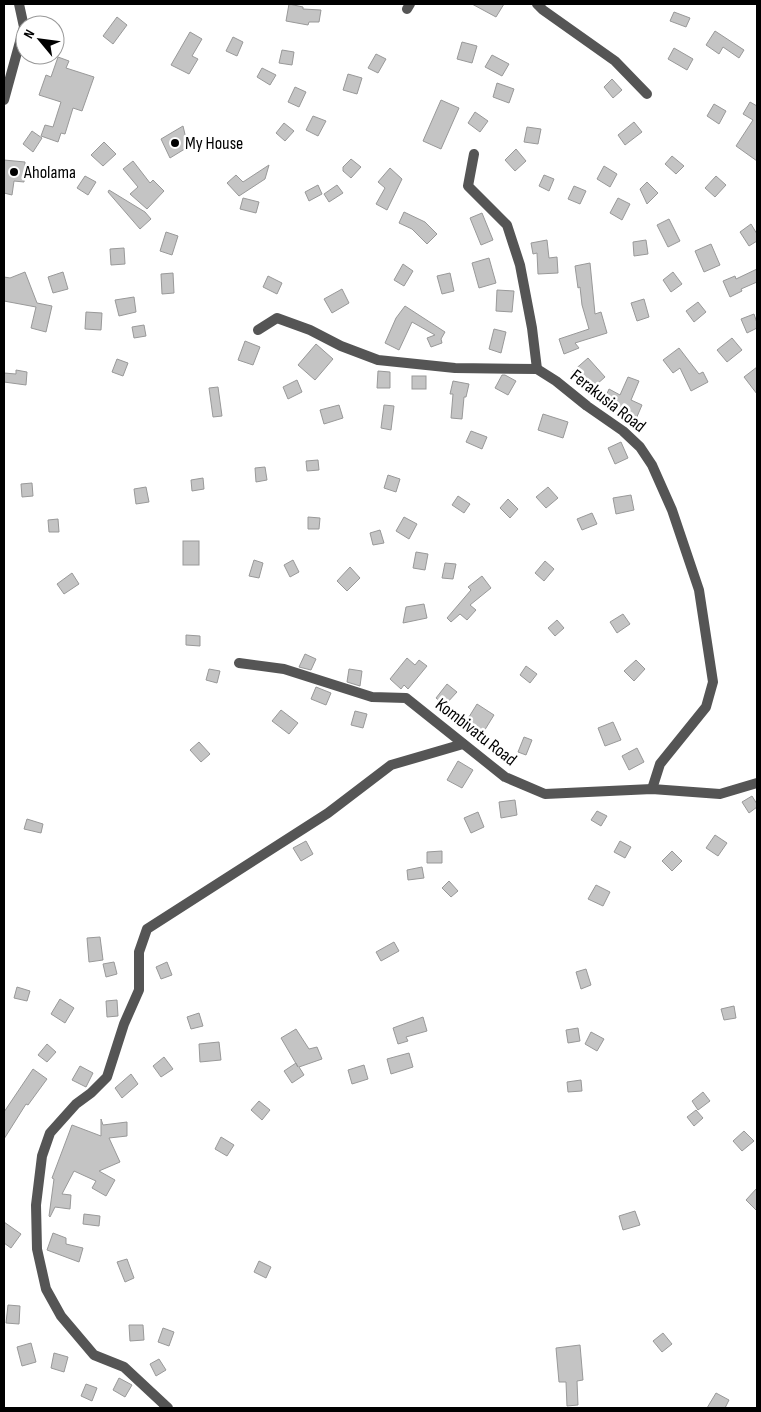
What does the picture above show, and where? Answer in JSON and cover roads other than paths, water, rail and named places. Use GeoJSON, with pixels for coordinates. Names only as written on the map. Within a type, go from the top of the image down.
{"type":"FeatureCollection","features":[{"type":"Feature","properties":{"kind":"street"},"geometry":{"type":"LineString","coordinates":[[4,100],[24,27],[19,4]]}},
{"type":"Feature","properties":{"kind":"street"},"geometry":{"type":"LineString","coordinates":[[537,4],[614,61],[647,94]]}},
{"type":"Feature","properties":{"kind":"street"},"geometry":{"type":"LineString","coordinates":[[258,330],[277,318],[310,330],[341,346],[378,360],[455,368],[537,369],[532,328],[520,265],[507,225],[468,186],[474,154]]}},
{"type":"Feature","properties":{"kind":"street","name":"Ferakusia Road"},"geometry":{"type":"LineString","coordinates":[[537,369],[623,431],[640,447],[652,465],[672,510],[699,590],[713,682],[706,707],[660,764],[652,789]]}},
{"type":"Feature","properties":{"kind":"street","name":"Kombivatu Road"},"geometry":{"type":"LineString","coordinates":[[239,663],[284,668],[372,696],[406,698],[505,777],[545,794],[652,789],[720,794],[757,783]]}},
{"type":"Feature","properties":{"kind":"street"},"geometry":{"type":"LineString","coordinates":[[168,1408],[124,1367],[94,1356],[62,1316],[46,1289],[37,1250],[36,1205],[42,1156],[50,1133],[76,1104],[91,1093],[107,1077],[124,1024],[139,990],[139,952],[147,929],[328,813],[391,765],[463,744]]}},
{"type":"Feature","properties":{"kind":"place","name":"My House"},"geometry":{"type":"Point","coordinates":[175,143]}},
{"type":"Feature","properties":{"kind":"place","name":"Aholama"},"geometry":{"type":"Point","coordinates":[14,172]}}]}
